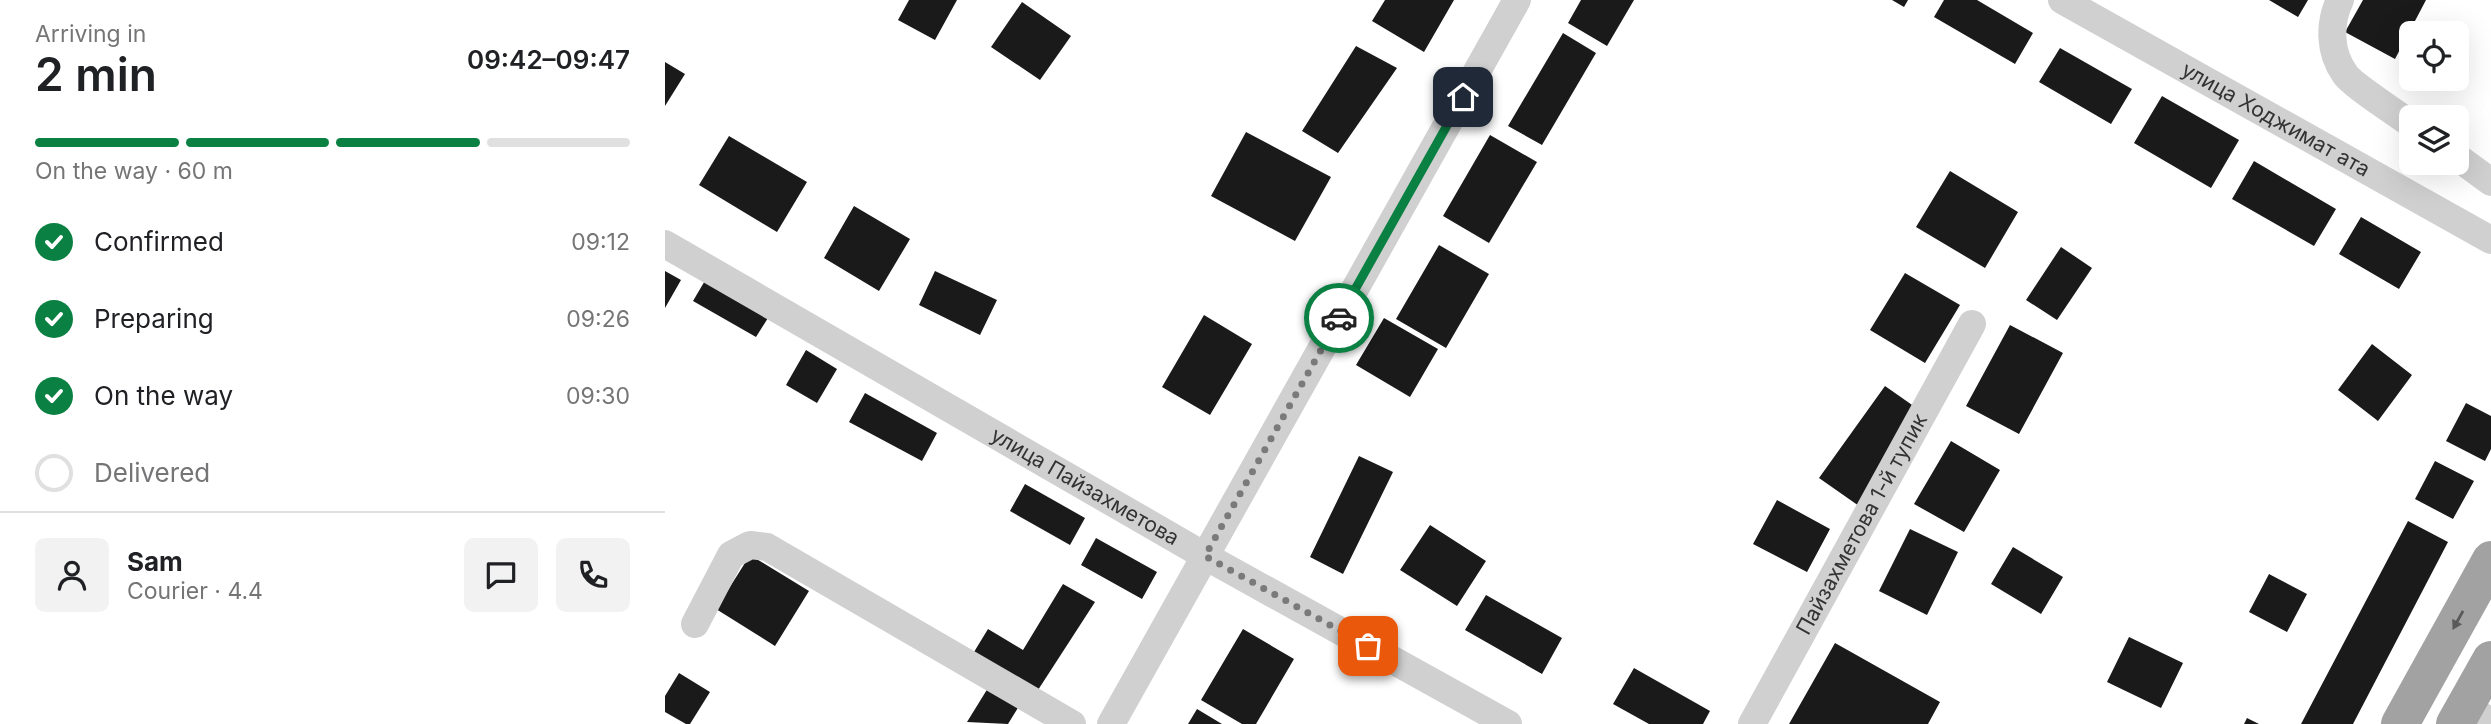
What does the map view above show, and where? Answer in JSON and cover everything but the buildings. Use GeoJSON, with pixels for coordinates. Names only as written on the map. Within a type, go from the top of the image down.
{"type":"FeatureCollection","features":[{"type":"Feature","properties":{"kind":"highway"},"geometry":{"type":"LineString","coordinates":[[2400,724],[2491,560]]}},
{"type":"Feature","properties":{"kind":"highway"},"geometry":{"type":"LineString","coordinates":[[2470,717],[2491,660]]}},
{"type":"Feature","properties":{"kind":"street"},"geometry":{"type":"LineString","coordinates":[[1111,724],[1517,0]]}},
{"type":"Feature","properties":{"kind":"street","name":"улица Ходжимат ата"},"geometry":{"type":"LineString","coordinates":[[2062,0],[2491,240]]}},
{"type":"Feature","properties":{"kind":"street"},"geometry":{"type":"LineString","coordinates":[[2340,0],[2334,12],[2332,43],[2345,75],[2399,115]]}},
{"type":"Feature","properties":{"kind":"street"},"geometry":{"type":"LineString","coordinates":[[2469,166],[2491,182]]}},
{"type":"Feature","properties":{"kind":"street","name":"улица Пайзахметова"},"geometry":{"type":"LineString","coordinates":[[665,244],[1205,556],[1508,724]]}},
{"type":"Feature","properties":{"kind":"street","name":"Пайзахметова 1-й тупик"},"geometry":{"type":"LineString","coordinates":[[1752,724],[1972,324]]}},
{"type":"Feature","properties":{"kind":"street"},"geometry":{"type":"LineString","coordinates":[[695,624],[731,555],[750,545],[767,547],[1072,724]]}},
{"type":"Feature","properties":{"kind":"way so far"},"geometry":{"type":"LineString","coordinates":[[1339,318],[1205,556],[1368,646]]}},
{"type":"Feature","properties":{"kind":"route"},"geometry":{"type":"LineString","coordinates":[[1339,318],[1463,97]]}}]}
